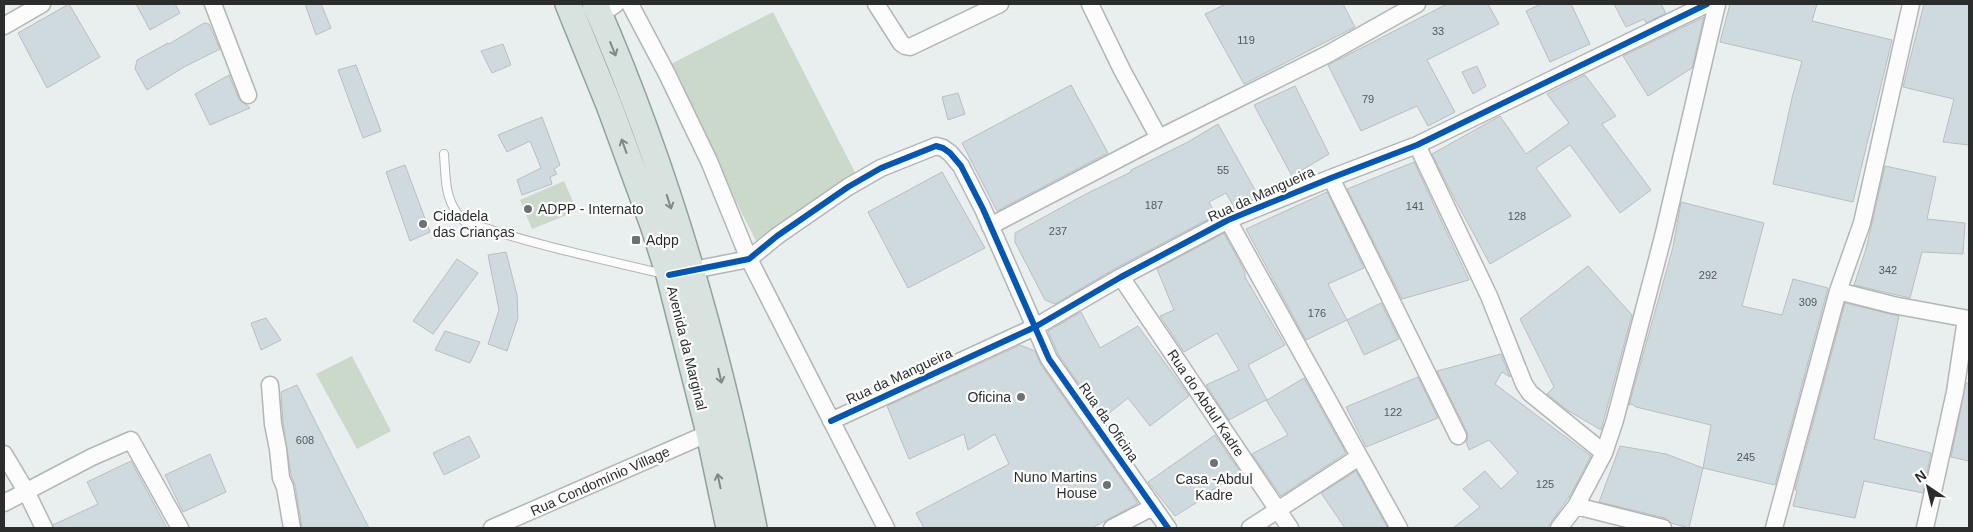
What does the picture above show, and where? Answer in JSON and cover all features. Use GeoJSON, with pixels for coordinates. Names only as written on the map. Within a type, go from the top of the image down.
{"type":"FeatureCollection","features":[{"type":"Feature","properties":{"kind":"main road","name":"Avenida da Marginal"},"geometry":{"type":"LineString","coordinates":[[568,4],[602,88],[653,225],[680,272],[720,373],[754,528]]}},
{"type":"Feature","properties":{"kind":"main road","name":"Avenida da Marginal"},"geometry":{"type":"LineString","coordinates":[[604,8],[650,142],[680,272],[709,433],[729,528]]}},
{"type":"Feature","properties":{"kind":"street"},"geometry":{"type":"LineString","coordinates":[[4,26],[42,4]]}},
{"type":"Feature","properties":{"kind":"street"},"geometry":{"type":"LineString","coordinates":[[213,4],[248,95]]}},
{"type":"Feature","properties":{"kind":"street"},"geometry":{"type":"LineString","coordinates":[[630,4],[667,74],[709,161],[749,259],[886,528]]}},
{"type":"Feature","properties":{"kind":"street"},"geometry":{"type":"LineString","coordinates":[[876,4],[901,43],[910,47],[1000,4]]}},
{"type":"Feature","properties":{"kind":"street"},"geometry":{"type":"LineString","coordinates":[[1090,4],[1122,70],[1159,138]]}},
{"type":"Feature","properties":{"kind":"street"},"geometry":{"type":"LineString","coordinates":[[990,226],[1159,138],[1336,50],[1417,4]]}},
{"type":"Feature","properties":{"kind":"street","name":"Rua da Mangueira"},"geometry":{"type":"LineString","coordinates":[[831,421],[1035,328],[1121,277],[1228,220],[1417,145],[1708,4]]}},
{"type":"Feature","properties":{"kind":"street"},"geometry":{"type":"LineString","coordinates":[[1559,528],[1576,506],[1604,453],[1615,420],[1663,237],[1717,4]]}},
{"type":"Feature","properties":{"kind":"street"},"geometry":{"type":"LineString","coordinates":[[1774,528],[1838,291],[1862,223],[1911,4]]}},
{"type":"Feature","properties":{"kind":"street"},"geometry":{"type":"LineString","coordinates":[[1417,145],[1489,296],[1524,384],[1530,393],[1604,453]]}},
{"type":"Feature","properties":{"kind":"street","name":"Rua da Oficina"},"geometry":{"type":"LineString","coordinates":[[749,259],[777,236],[848,187],[881,168],[936,146],[943,148],[956,159],[990,226],[1049,359],[1168,528]]}},
{"type":"Feature","properties":{"kind":"street"},"geometry":{"type":"LineString","coordinates":[[1331,178],[1458,436]]}},
{"type":"Feature","properties":{"kind":"street"},"geometry":{"type":"LineString","coordinates":[[1228,220],[1399,528]]}},
{"type":"Feature","properties":{"kind":"street"},"geometry":{"type":"LineString","coordinates":[[680,272],[749,259]]}},
{"type":"Feature","properties":{"kind":"street","name":"Rua do Abdul Kadre"},"geometry":{"type":"LineString","coordinates":[[1121,277],[1290,528]]}},
{"type":"Feature","properties":{"kind":"street"},"geometry":{"type":"LineString","coordinates":[[1838,291],[1893,305],[1968,319],[1955,392],[1925,528]]}},
{"type":"Feature","properties":{"kind":"street"},"geometry":{"type":"LineString","coordinates":[[270,385],[273,424],[281,478],[285,487],[292,528]]}},
{"type":"Feature","properties":{"kind":"street","name":"Rua Condomínio Village"},"geometry":{"type":"LineString","coordinates":[[492,528],[709,433]]}},
{"type":"Feature","properties":{"kind":"street"},"geometry":{"type":"LineString","coordinates":[[4,503],[92,457],[131,440],[180,528]]}},
{"type":"Feature","properties":{"kind":"street"},"geometry":{"type":"LineString","coordinates":[[4,454],[26,491],[44,528]]}},
{"type":"Feature","properties":{"kind":"street"},"geometry":{"type":"LineString","coordinates":[[1250,528],[1359,457]]}},
{"type":"Feature","properties":{"kind":"street"},"geometry":{"type":"LineString","coordinates":[[1576,506],[1663,528]]}},
{"type":"Feature","properties":{"kind":"street"},"geometry":{"type":"LineString","coordinates":[[1112,528],[1153,507]]}},
{"type":"Feature","properties":{"kind":"lane"},"geometry":{"type":"LineString","coordinates":[[444,154],[449,203],[455,213],[464,221],[545,246],[628,264],[680,272]]}},
{"type":"Feature","properties":{"kind":"green space"},"geometry":{"type":"Polygon","coordinates":[[[773,12],[863,188],[757,243],[667,66],[773,12]]]}},
{"type":"Feature","properties":{"kind":"green space"},"geometry":{"type":"Polygon","coordinates":[[[564,181],[577,211],[532,229],[520,200],[564,181]]]}},
{"type":"Feature","properties":{"kind":"green space"},"geometry":{"type":"Polygon","coordinates":[[[352,356],[391,431],[357,449],[316,374],[352,356]]]}},
{"type":"Feature","properties":{"kind":"building"},"geometry":{"type":"Polygon","coordinates":[[[69,4],[100,57],[47,88],[18,33],[69,4]]]}},
{"type":"Feature","properties":{"kind":"building"},"geometry":{"type":"Polygon","coordinates":[[[136,4],[175,4],[180,13],[150,30],[136,4]]]}},
{"type":"Feature","properties":{"kind":"building"},"geometry":{"type":"Polygon","coordinates":[[[305,4],[321,4],[331,28],[316,35],[305,4]]]}},
{"type":"Feature","properties":{"kind":"building"},"geometry":{"type":"Polygon","coordinates":[[[1226,4],[1343,4],[1355,27],[1244,84],[1205,14],[1226,4]]]}},
{"type":"Feature","properties":{"kind":"building"},"geometry":{"type":"Polygon","coordinates":[[[1447,4],[1488,4],[1499,24],[1427,60],[1455,112],[1428,126],[1417,106],[1361,131],[1328,65],[1447,4]]]}},
{"type":"Feature","properties":{"kind":"building"},"geometry":{"type":"Polygon","coordinates":[[[1541,4],[1571,4],[1590,44],[1550,62],[1526,11],[1541,4]]]}},
{"type":"Feature","properties":{"kind":"building"},"geometry":{"type":"Polygon","coordinates":[[[1614,4],[1661,4],[1666,13],[1646,23],[1644,19],[1626,27],[1614,4]]]}},
{"type":"Feature","properties":{"kind":"building"},"geometry":{"type":"Polygon","coordinates":[[[1730,4],[1817,4],[1812,21],[1892,40],[1853,202],[1773,184],[1802,61],[1720,42],[1730,4]]]}},
{"type":"Feature","properties":{"kind":"building"},"geometry":{"type":"Polygon","coordinates":[[[1924,4],[1969,4],[1969,145],[1943,142],[1954,99],[1903,87],[1924,4]]]}},
{"type":"Feature","properties":{"kind":"building"},"geometry":{"type":"Polygon","coordinates":[[[1704,17],[1692,68],[1648,96],[1623,56],[1704,17]]]}},
{"type":"Feature","properties":{"kind":"building"},"geometry":{"type":"Polygon","coordinates":[[[204,23],[209,24],[220,49],[184,67],[147,90],[135,69],[137,60],[204,23]]]}},
{"type":"Feature","properties":{"kind":"building"},"geometry":{"type":"Polygon","coordinates":[[[503,44],[511,65],[492,73],[481,51],[503,44]]]}},
{"type":"Feature","properties":{"kind":"building"},"geometry":{"type":"Polygon","coordinates":[[[356,65],[381,131],[363,138],[338,70],[356,65]]]}},
{"type":"Feature","properties":{"kind":"building"},"geometry":{"type":"Polygon","coordinates":[[[1477,66],[1486,86],[1473,94],[1462,72],[1477,66]]]}},
{"type":"Feature","properties":{"kind":"building"},"geometry":{"type":"Polygon","coordinates":[[[229,75],[239,99],[250,108],[210,125],[195,94],[229,75]]]}},
{"type":"Feature","properties":{"kind":"building"},"geometry":{"type":"Polygon","coordinates":[[[1585,75],[1616,116],[1602,124],[1651,190],[1620,213],[1570,145],[1536,168],[1571,216],[1490,264],[1432,154],[1500,116],[1526,154],[1569,123],[1547,94],[1585,75]]]}},
{"type":"Feature","properties":{"kind":"building"},"geometry":{"type":"Polygon","coordinates":[[[1071,85],[1108,153],[997,211],[962,143],[1071,85]]]}},
{"type":"Feature","properties":{"kind":"building"},"geometry":{"type":"Polygon","coordinates":[[[1295,86],[1329,154],[1292,176],[1254,105],[1295,86]]]}},
{"type":"Feature","properties":{"kind":"building"},"geometry":{"type":"Polygon","coordinates":[[[958,93],[965,114],[948,120],[942,97],[958,93]]]}},
{"type":"Feature","properties":{"kind":"building"},"geometry":{"type":"Polygon","coordinates":[[[542,117],[560,165],[554,169],[557,174],[550,177],[552,184],[522,195],[517,180],[541,168],[530,141],[507,152],[498,135],[542,117]]]}},
{"type":"Feature","properties":{"kind":"building"},"geometry":{"type":"Polygon","coordinates":[[[1218,124],[1259,197],[1234,207],[1226,193],[1209,202],[1216,215],[1116,268],[1055,304],[1045,300],[1015,242],[1015,233],[1084,195],[1131,172],[1131,170],[1188,142],[1218,124]]]}},
{"type":"Feature","properties":{"kind":"building"},"geometry":{"type":"Polygon","coordinates":[[[1414,162],[1469,280],[1402,299],[1347,189],[1414,162]]]}},
{"type":"Feature","properties":{"kind":"building"},"geometry":{"type":"Polygon","coordinates":[[[405,165],[430,232],[410,241],[386,172],[405,165]]]}},
{"type":"Feature","properties":{"kind":"building"},"geometry":{"type":"Polygon","coordinates":[[[1885,166],[1936,177],[1927,219],[1965,223],[1963,254],[1922,252],[1910,298],[1854,285],[1866,249],[1885,166]]]}},
{"type":"Feature","properties":{"kind":"building"},"geometry":{"type":"Polygon","coordinates":[[[942,172],[985,248],[908,288],[868,212],[942,172]]]}},
{"type":"Feature","properties":{"kind":"building"},"geometry":{"type":"Polygon","coordinates":[[[1327,192],[1364,268],[1328,284],[1347,320],[1306,340],[1246,229],[1327,192]]]}},
{"type":"Feature","properties":{"kind":"building"},"geometry":{"type":"Polygon","coordinates":[[[1681,202],[1764,223],[1742,306],[1782,315],[1793,279],[1828,288],[1775,485],[1703,468],[1711,425],[1636,407],[1632,404],[1629,405],[1673,247],[1681,202]]]}},
{"type":"Feature","properties":{"kind":"building"},"geometry":{"type":"Polygon","coordinates":[[[1224,233],[1245,272],[1245,277],[1285,345],[1248,365],[1267,400],[1304,378],[1346,453],[1281,496],[1252,454],[1288,435],[1266,400],[1229,420],[1206,385],[1239,370],[1217,333],[1184,352],[1160,316],[1174,310],[1157,269],[1224,233]]]}},
{"type":"Feature","properties":{"kind":"building"},"geometry":{"type":"Polygon","coordinates":[[[506,252],[517,295],[518,318],[507,351],[488,344],[499,310],[488,255],[506,252]]]}},
{"type":"Feature","properties":{"kind":"building"},"geometry":{"type":"Polygon","coordinates":[[[457,259],[478,273],[433,334],[413,321],[457,259]]]}},
{"type":"Feature","properties":{"kind":"building"},"geometry":{"type":"Polygon","coordinates":[[[1588,266],[1632,315],[1601,430],[1567,410],[1547,394],[1554,387],[1520,319],[1588,266]]]}},
{"type":"Feature","properties":{"kind":"building"},"geometry":{"type":"Polygon","coordinates":[[[1381,303],[1399,339],[1364,355],[1347,320],[1381,303]]]}},
{"type":"Feature","properties":{"kind":"building"},"geometry":{"type":"Polygon","coordinates":[[[1845,303],[1899,316],[1874,439],[1931,453],[1923,493],[1864,481],[1855,518],[1793,506],[1797,491],[1795,490],[1845,303]]]}},
{"type":"Feature","properties":{"kind":"building"},"geometry":{"type":"Polygon","coordinates":[[[1081,312],[1100,348],[1138,326],[1189,396],[1150,426],[1128,398],[1103,418],[1058,354],[1048,331],[1081,312]]]}},
{"type":"Feature","properties":{"kind":"building"},"geometry":{"type":"Polygon","coordinates":[[[266,318],[281,340],[261,350],[251,323],[266,318]]]}},
{"type":"Feature","properties":{"kind":"building"},"geometry":{"type":"Polygon","coordinates":[[[445,331],[480,342],[470,363],[435,350],[445,331]]]}},
{"type":"Feature","properties":{"kind":"building"},"geometry":{"type":"Polygon","coordinates":[[[1020,345],[1035,351],[1041,365],[1138,503],[1092,528],[924,528],[916,513],[1009,464],[995,434],[968,450],[964,434],[909,459],[887,406],[1020,345]]]}},
{"type":"Feature","properties":{"kind":"building"},"geometry":{"type":"Polygon","coordinates":[[[1501,354],[1510,377],[1502,372],[1495,384],[1591,456],[1571,494],[1547,528],[1453,528],[1480,507],[1463,489],[1485,471],[1501,489],[1518,473],[1489,440],[1469,450],[1466,442],[1467,432],[1437,371],[1501,354]]]}},
{"type":"Feature","properties":{"kind":"building"},"geometry":{"type":"Polygon","coordinates":[[[1418,377],[1438,418],[1366,447],[1346,407],[1418,377]]]}},
{"type":"Feature","properties":{"kind":"building"},"geometry":{"type":"Polygon","coordinates":[[[1966,383],[1969,383],[1969,461],[1951,457],[1966,383]]]}},
{"type":"Feature","properties":{"kind":"building"},"geometry":{"type":"Polygon","coordinates":[[[297,385],[369,528],[302,528],[295,485],[291,475],[283,423],[281,392],[297,385]]]}},
{"type":"Feature","properties":{"kind":"building"},"geometry":{"type":"Polygon","coordinates":[[[1215,435],[1240,472],[1211,491],[1212,493],[1175,516],[1148,482],[1215,435]]]}},
{"type":"Feature","properties":{"kind":"building"},"geometry":{"type":"Polygon","coordinates":[[[469,436],[480,457],[444,475],[433,453],[469,436]]]}},
{"type":"Feature","properties":{"kind":"building"},"geometry":{"type":"Polygon","coordinates":[[[1620,446],[1666,454],[1703,468],[1689,528],[1671,523],[1665,518],[1599,502],[1620,446]]]}},
{"type":"Feature","properties":{"kind":"building"},"geometry":{"type":"Polygon","coordinates":[[[210,454],[226,492],[183,512],[165,475],[210,454]]]}},
{"type":"Feature","properties":{"kind":"building"},"geometry":{"type":"Polygon","coordinates":[[[131,461],[167,528],[54,528],[53,525],[98,504],[87,482],[131,461]]]}},
{"type":"Feature","properties":{"kind":"building"},"geometry":{"type":"Polygon","coordinates":[[[1356,471],[1388,528],[1345,528],[1321,493],[1356,471]]]}},
{"type":"Feature","properties":{"kind":"cycle path"},"geometry":{"type":"LineString","coordinates":[[831,421],[1035,327],[1121,277],[1228,220],[1417,145],[1707,4]]}},
{"type":"Feature","properties":{"kind":"cycle path"},"geometry":{"type":"LineString","coordinates":[[669,275],[749,259],[777,236],[848,187],[881,168],[936,146],[943,148],[961,166],[983,209],[1049,359],[1168,528]]}},
{"type":"Feature","properties":{"kind":"place","name":"ADPP - Internato"},"geometry":{"type":"Point","coordinates":[528,209]}},
{"type":"Feature","properties":{"kind":"place","name":"Cidadela das Crianças"},"geometry":{"type":"Point","coordinates":[423,224]}},
{"type":"Feature","properties":{"kind":"place","name":"Adpp"},"geometry":{"type":"Point","coordinates":[636,240]}},
{"type":"Feature","properties":{"kind":"place","name":"Oficina"},"geometry":{"type":"Point","coordinates":[1021,397]}},
{"type":"Feature","properties":{"kind":"place","name":"Casa -Abdul Kadre"},"geometry":{"type":"Point","coordinates":[1214,463]}},
{"type":"Feature","properties":{"kind":"place","name":"Nuno Martins House"},"geometry":{"type":"Point","coordinates":[1107,485]}}]}
